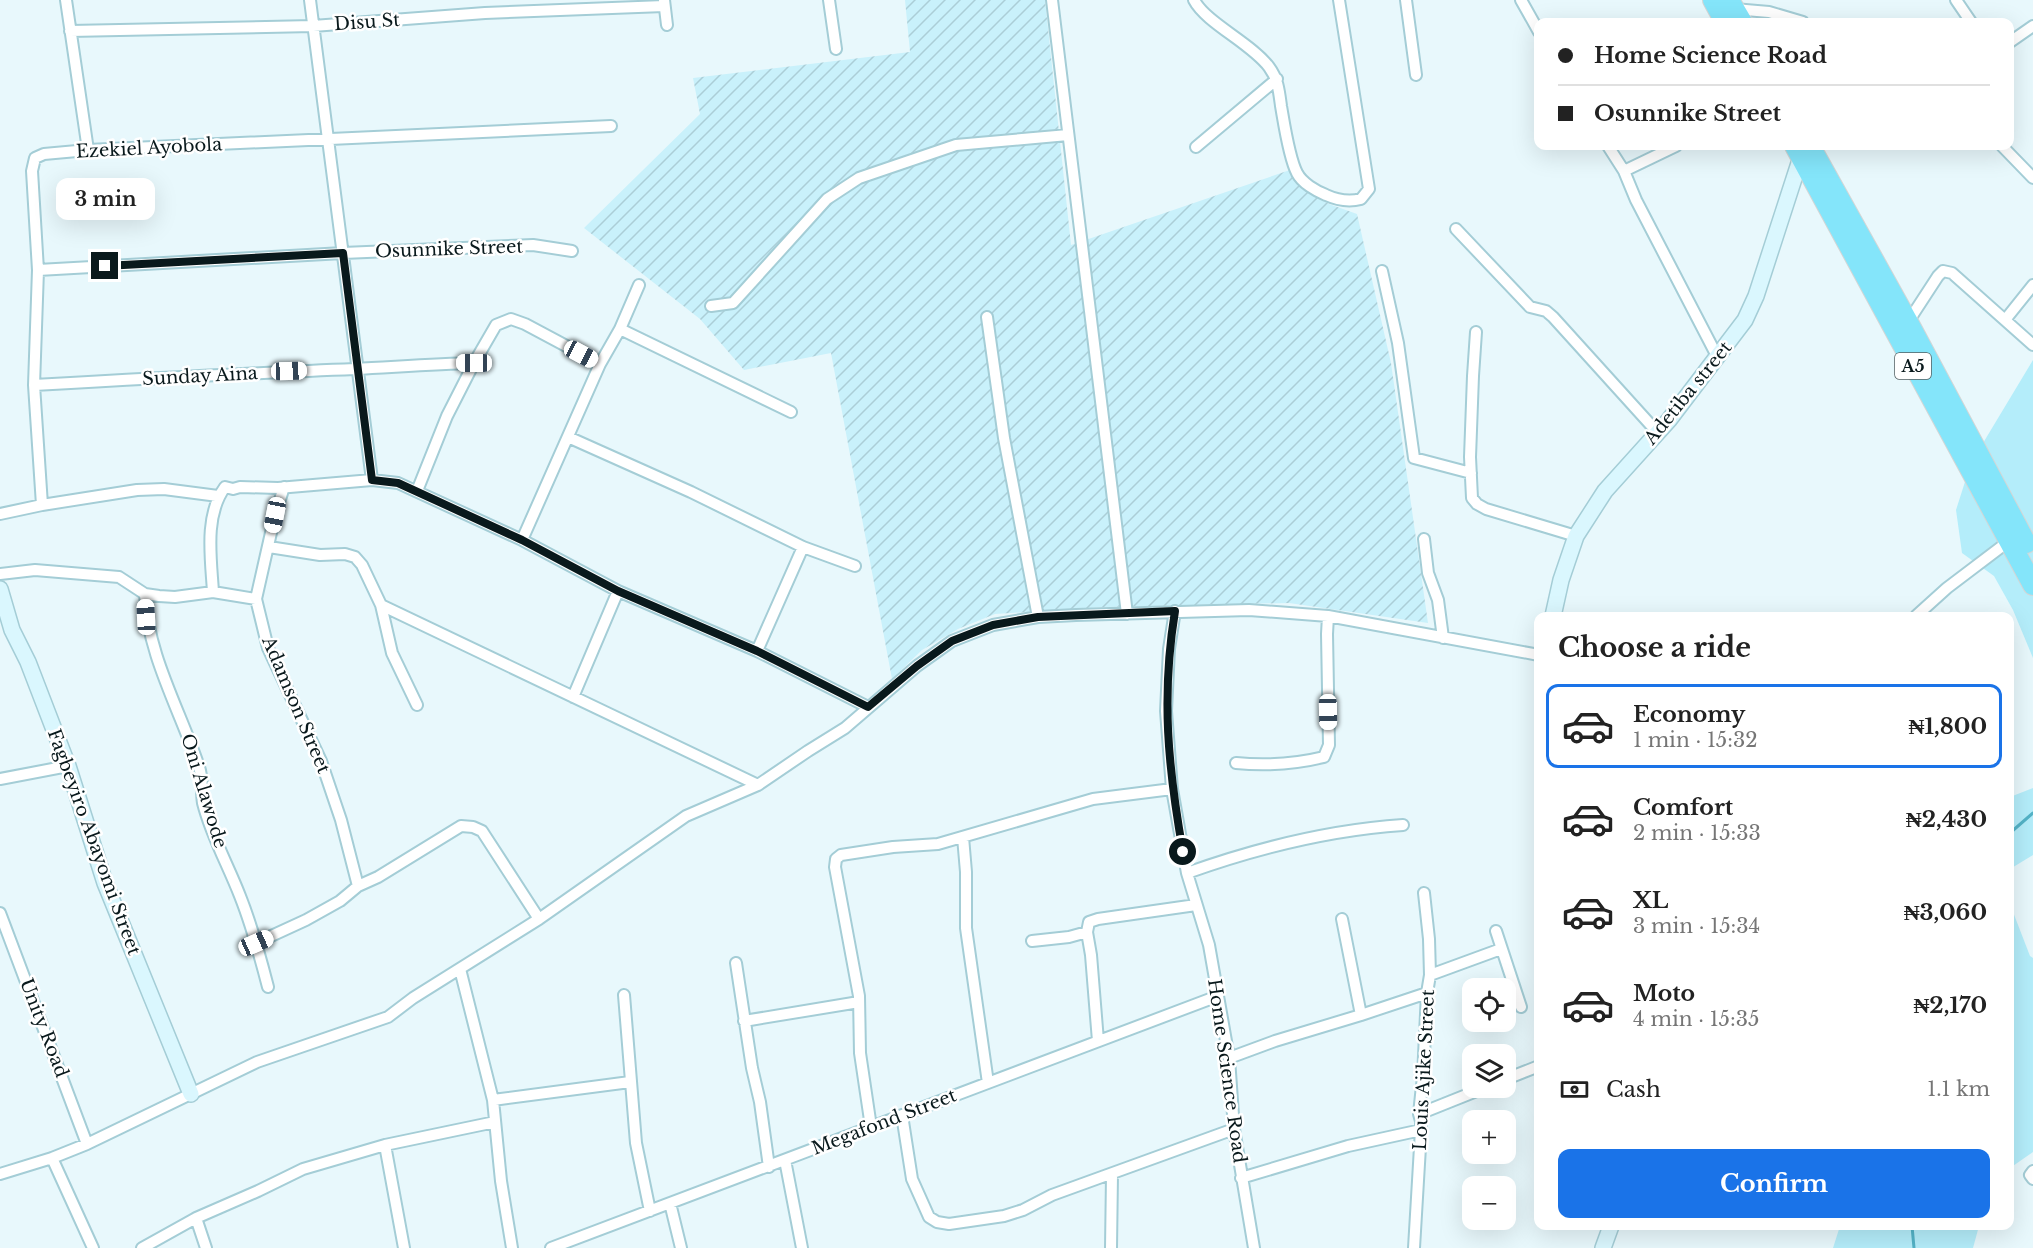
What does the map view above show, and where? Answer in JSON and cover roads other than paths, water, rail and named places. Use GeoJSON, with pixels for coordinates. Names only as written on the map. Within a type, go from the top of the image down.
{"type":"FeatureCollection","features":[{"type":"Feature","properties":{"kind":"highway"},"geometry":{"type":"LineString","coordinates":[[1713,0],[1732,13]]}},
{"type":"Feature","properties":{"kind":"highway","name":"A5"},"geometry":{"type":"LineString","coordinates":[[1803,150],[1908,322],[2033,556]]}},
{"type":"Feature","properties":{"kind":"highway","name":"A5"},"geometry":{"type":"LineString","coordinates":[[1803,150],[1886,315],[2033,585]]}},
{"type":"Feature","properties":{"kind":"street"},"geometry":{"type":"LineString","coordinates":[[66,0],[88,150]]}},
{"type":"Feature","properties":{"kind":"street"},"geometry":{"type":"LineString","coordinates":[[310,0],[372,480]]}},
{"type":"Feature","properties":{"kind":"street"},"geometry":{"type":"LineString","coordinates":[[829,0],[836,49]]}},
{"type":"Feature","properties":{"kind":"street"},"geometry":{"type":"LineString","coordinates":[[1052,0],[1127,614]]}},
{"type":"Feature","properties":{"kind":"street"},"geometry":{"type":"LineString","coordinates":[[1194,0],[1198,9],[1231,33],[1268,65],[1277,80],[1285,128],[1297,174],[1316,191],[1332,198],[1351,201],[1361,199],[1369,189],[1339,0]]}},
{"type":"Feature","properties":{"kind":"street"},"geometry":{"type":"LineString","coordinates":[[1406,0],[1416,75]]}},
{"type":"Feature","properties":{"kind":"street"},"geometry":{"type":"LineString","coordinates":[[1521,0],[1534,23]]}},
{"type":"Feature","properties":{"kind":"street"},"geometry":{"type":"LineString","coordinates":[[1956,0],[1968,18]]}},
{"type":"Feature","properties":{"kind":"street"},"geometry":{"type":"LineString","coordinates":[[664,3],[667,25]]}},
{"type":"Feature","properties":{"kind":"street","name":"Disu St"},"geometry":{"type":"LineString","coordinates":[[70,31],[313,26],[664,3]]}},
{"type":"Feature","properties":{"kind":"street"},"geometry":{"type":"LineString","coordinates":[[1732,13],[1769,12],[1789,18]]}},
{"type":"Feature","properties":{"kind":"street"},"geometry":{"type":"LineString","coordinates":[[2014,39],[2033,26]]}},
{"type":"Feature","properties":{"kind":"street"},"geometry":{"type":"LineString","coordinates":[[1196,147],[1277,80]]}},
{"type":"Feature","properties":{"kind":"street","name":"Ezekiel Ayobola"},"geometry":{"type":"LineString","coordinates":[[42,505],[34,386],[38,270],[32,171],[34,158],[44,154],[88,150],[329,141],[611,126]]}},
{"type":"Feature","properties":{"kind":"street"},"geometry":{"type":"LineString","coordinates":[[711,306],[733,303],[827,199],[859,178],[956,145],[1068,135]]}},
{"type":"Feature","properties":{"kind":"street"},"geometry":{"type":"LineString","coordinates":[[1611,150],[1624,171],[1636,200],[1718,358]]}},
{"type":"Feature","properties":{"kind":"street"},"geometry":{"type":"LineString","coordinates":[[1624,171],[1668,150]]}},
{"type":"Feature","properties":{"kind":"street","name":"Adetiba street"},"geometry":{"type":"LineString","coordinates":[[1554,612],[1561,580],[1576,536],[1605,491],[1658,433],[1745,320],[1756,296],[1802,150]]}},
{"type":"Feature","properties":{"kind":"street"},"geometry":{"type":"LineString","coordinates":[[2006,150],[2033,178]]}},
{"type":"Feature","properties":{"kind":"street"},"geometry":{"type":"LineString","coordinates":[[1456,229],[1530,307],[1546,311],[1553,317],[1658,433]]}},
{"type":"Feature","properties":{"kind":"street","name":"Osunnike Street"},"geometry":{"type":"LineString","coordinates":[[38,270],[533,245],[572,251]]}},
{"type":"Feature","properties":{"kind":"street"},"geometry":{"type":"LineString","coordinates":[[1382,271],[1398,343],[1414,458],[1471,473]]}},
{"type":"Feature","properties":{"kind":"street"},"geometry":{"type":"LineString","coordinates":[[1908,322],[1943,271],[1952,273],[2033,345]]}},
{"type":"Feature","properties":{"kind":"street"},"geometry":{"type":"LineString","coordinates":[[522,540],[600,364],[620,330],[639,285]]}},
{"type":"Feature","properties":{"kind":"street"},"geometry":{"type":"LineString","coordinates":[[2005,320],[2033,285]]}},
{"type":"Feature","properties":{"kind":"street"},"geometry":{"type":"LineString","coordinates":[[987,316],[1004,438],[1038,617]]}},
{"type":"Feature","properties":{"kind":"street"},"geometry":{"type":"LineString","coordinates":[[417,492],[447,416],[496,325],[510,319],[525,324],[600,364]]}},
{"type":"Feature","properties":{"kind":"street"},"geometry":{"type":"LineString","coordinates":[[620,330],[791,412]]}},
{"type":"Feature","properties":{"kind":"street"},"geometry":{"type":"LineString","coordinates":[[1476,332],[1473,376],[1472,498],[1486,509],[1576,536]]}},
{"type":"Feature","properties":{"kind":"street","name":"Sunday Aina"},"geometry":{"type":"LineString","coordinates":[[34,386],[197,375],[474,363]]}},
{"type":"Feature","properties":{"kind":"street"},"geometry":{"type":"LineString","coordinates":[[568,437],[691,492],[803,547],[855,566]]}},
{"type":"Feature","properties":{"kind":"street"},"geometry":{"type":"LineString","coordinates":[[213,592],[210,533],[219,496],[225,487],[233,489],[240,487],[284,488],[372,480],[398,483],[522,540],[618,591],[757,651],[868,707]]}},
{"type":"Feature","properties":{"kind":"street","name":"Adamson Street"},"geometry":{"type":"LineString","coordinates":[[284,488],[275,515],[256,599],[268,648],[321,761],[341,820],[358,886]]}},
{"type":"Feature","properties":{"kind":"street"},"geometry":{"type":"LineString","coordinates":[[0,514],[137,490],[164,489],[219,496]]}},
{"type":"Feature","properties":{"kind":"street"},"geometry":{"type":"LineString","coordinates":[[1424,539],[1428,573],[1438,600],[1443,638]]}},
{"type":"Feature","properties":{"kind":"street"},"geometry":{"type":"LineString","coordinates":[[1920,612],[1947,588],[2009,541]]}},
{"type":"Feature","properties":{"kind":"street"},"geometry":{"type":"LineString","coordinates":[[269,547],[320,555],[345,554],[355,557],[362,565],[381,605],[392,653],[417,705]]}},
{"type":"Feature","properties":{"kind":"street"},"geometry":{"type":"LineString","coordinates":[[757,651],[803,547]]}},
{"type":"Feature","properties":{"kind":"street"},"geometry":{"type":"LineString","coordinates":[[0,574],[35,570],[119,577],[145,594],[175,597],[213,592],[256,599]]}},
{"type":"Feature","properties":{"kind":"street","name":"Fagbeyiro Abayomi Street"},"geometry":{"type":"LineString","coordinates":[[0,589],[12,630],[28,662],[68,766],[105,883],[191,1094]]}},
{"type":"Feature","properties":{"kind":"street"},"geometry":{"type":"LineString","coordinates":[[573,697],[618,591]]}},
{"type":"Feature","properties":{"kind":"street","name":"Oni Alawode"},"geometry":{"type":"LineString","coordinates":[[145,594],[146,617],[158,660],[200,770],[203,802],[241,897],[268,987]]}},
{"type":"Feature","properties":{"kind":"street"},"geometry":{"type":"LineString","coordinates":[[381,605],[758,785]]}},
{"type":"Feature","properties":{"kind":"street"},"geometry":{"type":"LineString","coordinates":[[0,1174],[52,1158],[87,1144],[257,1062],[388,1017],[413,998],[539,919],[686,816],[758,785],[845,728],[917,666],[952,641],[993,625],[1038,617],[1249,610],[1328,616],[1534,654]]}},
{"type":"Feature","properties":{"kind":"street","name":"Home Science Road"},"geometry":{"type":"LineString","coordinates":[[1175,611],[1169,649],[1166,711],[1172,789],[1187,873],[1209,945],[1229,1058],[1234,1129],[1254,1248]]}},
{"type":"Feature","properties":{"kind":"street"},"geometry":{"type":"LineString","coordinates":[[1236,763],[1272,765],[1302,763],[1324,757],[1329,745],[1326,634],[1328,616]]}},
{"type":"Feature","properties":{"kind":"street"},"geometry":{"type":"LineString","coordinates":[[0,779],[68,766]]}},
{"type":"Feature","properties":{"kind":"street"},"geometry":{"type":"LineString","coordinates":[[871,1127],[860,1053],[860,1002],[835,867],[836,859],[841,855],[893,847],[938,844],[1093,799],[1172,789]]}},
{"type":"Feature","properties":{"kind":"street"},"geometry":{"type":"LineString","coordinates":[[1187,873],[1226,859],[1304,838],[1368,827],[1403,825]]}},
{"type":"Feature","properties":{"kind":"street"},"geometry":{"type":"LineString","coordinates":[[256,943],[340,901],[358,886],[378,877],[461,826],[473,827],[482,831],[539,919]]}},
{"type":"Feature","properties":{"kind":"street"},"geometry":{"type":"LineString","coordinates":[[963,837],[966,872],[966,928],[988,1083]]}},
{"type":"Feature","properties":{"kind":"street","name":"Louis Ajike Street"},"geometry":{"type":"LineString","coordinates":[[1414,1248],[1421,1130],[1419,1114],[1430,975],[1424,893]]}},
{"type":"Feature","properties":{"kind":"street"},"geometry":{"type":"LineString","coordinates":[[1098,1041],[1087,932],[1089,922],[1196,905]]}},
{"type":"Feature","properties":{"kind":"street","name":"Unity Road"},"geometry":{"type":"LineString","coordinates":[[0,913],[87,1144]]}},
{"type":"Feature","properties":{"kind":"street"},"geometry":{"type":"LineString","coordinates":[[1342,919],[1361,1015]]}},
{"type":"Feature","properties":{"kind":"street"},"geometry":{"type":"LineString","coordinates":[[1032,941],[1069,937],[1087,932]]}},
{"type":"Feature","properties":{"kind":"street"},"geometry":{"type":"LineString","coordinates":[[1496,932],[1521,1007]]}},
{"type":"Feature","properties":{"kind":"street"},"geometry":{"type":"LineString","coordinates":[[1430,975],[1501,949]]}},
{"type":"Feature","properties":{"kind":"street"},"geometry":{"type":"LineString","coordinates":[[735,963],[752,1068],[760,1102],[769,1167]]}},
{"type":"Feature","properties":{"kind":"street"},"geometry":{"type":"LineString","coordinates":[[460,969],[493,1100],[501,1181],[512,1248]]}},
{"type":"Feature","properties":{"kind":"street"},"geometry":{"type":"LineString","coordinates":[[1229,1058],[1275,1041],[1427,993]]}},
{"type":"Feature","properties":{"kind":"street"},"geometry":{"type":"LineString","coordinates":[[624,995],[636,1143],[650,1211]]}},
{"type":"Feature","properties":{"kind":"street","name":"Megafond Street"},"geometry":{"type":"LineString","coordinates":[[551,1248],[567,1245],[670,1203],[1218,996]]}},
{"type":"Feature","properties":{"kind":"street"},"geometry":{"type":"LineString","coordinates":[[744,1021],[860,1002]]}},
{"type":"Feature","properties":{"kind":"street"},"geometry":{"type":"LineString","coordinates":[[1516,1075],[1534,1068]]}},
{"type":"Feature","properties":{"kind":"street"},"geometry":{"type":"LineString","coordinates":[[493,1100],[630,1082]]}},
{"type":"Feature","properties":{"kind":"street"},"geometry":{"type":"LineString","coordinates":[[1419,1114],[1462,1097]]}},
{"type":"Feature","properties":{"kind":"street"},"geometry":{"type":"LineString","coordinates":[[902,1115],[912,1179],[929,1217],[937,1222],[949,1224],[1004,1216],[1023,1210],[1052,1195],[1234,1129]]}},
{"type":"Feature","properties":{"kind":"street"},"geometry":{"type":"LineString","coordinates":[[142,1248],[196,1218],[303,1169],[385,1145],[495,1122]]}},
{"type":"Feature","properties":{"kind":"street"},"geometry":{"type":"LineString","coordinates":[[1241,1178],[1348,1146],[1421,1130]]}},
{"type":"Feature","properties":{"kind":"street"},"geometry":{"type":"LineString","coordinates":[[385,1145],[404,1248]]}},
{"type":"Feature","properties":{"kind":"street"},"geometry":{"type":"LineString","coordinates":[[52,1158],[93,1248]]}},
{"type":"Feature","properties":{"kind":"street"},"geometry":{"type":"LineString","coordinates":[[785,1160],[802,1248]]}},
{"type":"Feature","properties":{"kind":"street"},"geometry":{"type":"LineString","coordinates":[[2033,1172],[2030,1175],[2033,1179]]}},
{"type":"Feature","properties":{"kind":"street"},"geometry":{"type":"LineString","coordinates":[[1111,1248],[1112,1174]]}},
{"type":"Feature","properties":{"kind":"street"},"geometry":{"type":"LineString","coordinates":[[670,1203],[681,1248]]}},
{"type":"Feature","properties":{"kind":"street"},"geometry":{"type":"LineString","coordinates":[[196,1218],[206,1248]]}},
{"type":"Feature","properties":{"kind":"street"},"geometry":{"type":"LineString","coordinates":[[1602,1248],[1609,1230]]}},
{"type":"Feature","properties":{"kind":"waterway"},"geometry":{"type":"LineString","coordinates":[[2014,830],[2033,813]]}},
{"type":"Feature","properties":{"kind":"waterway"},"geometry":{"type":"LineString","coordinates":[[1912,1230],[1914,1248]]}}]}
